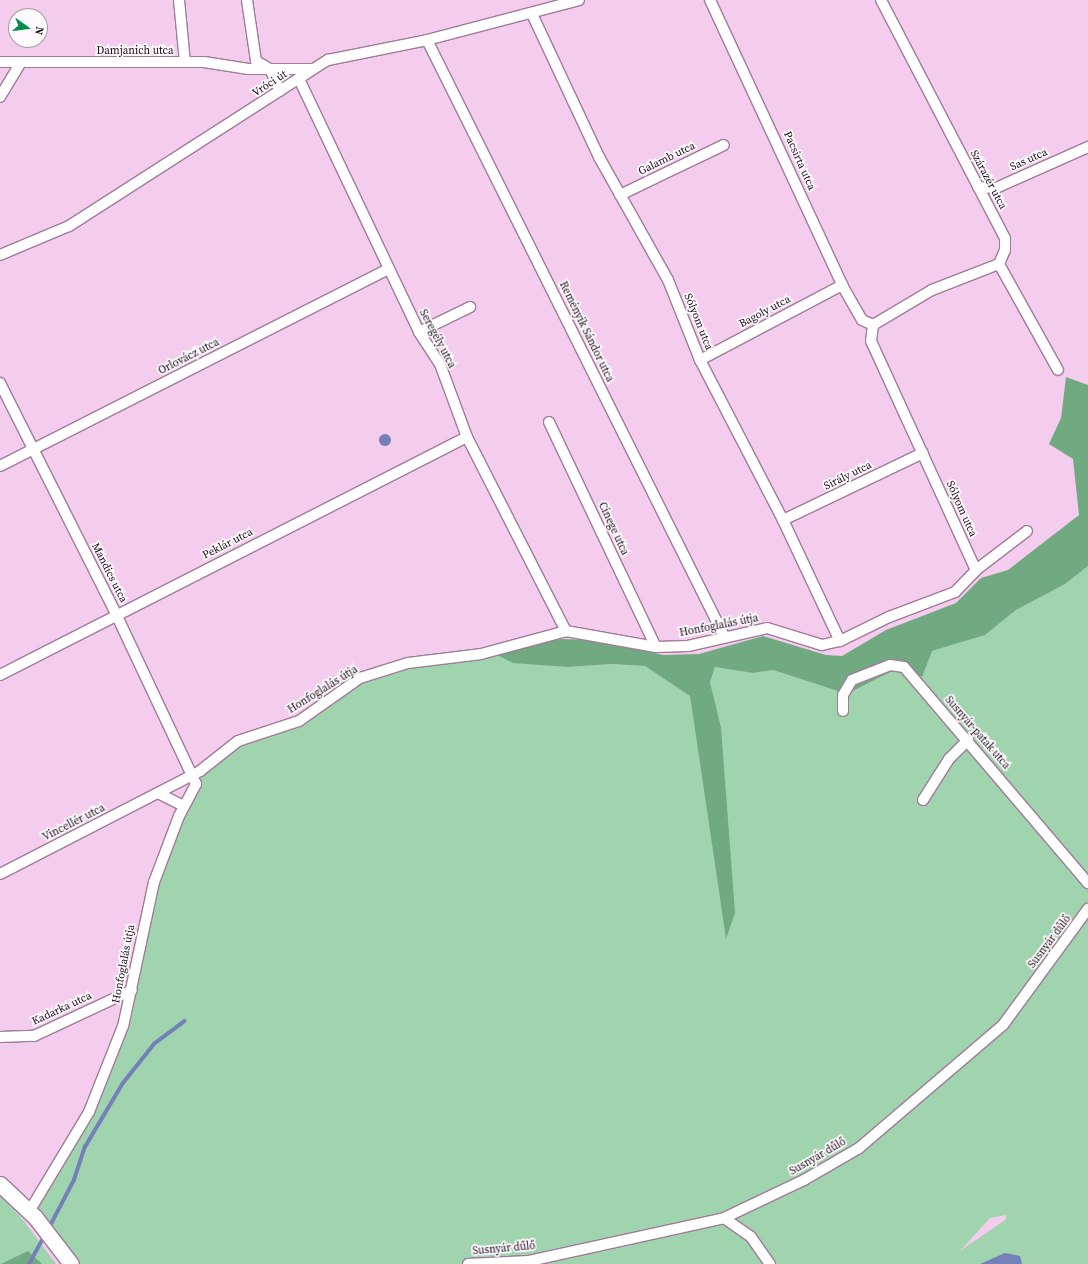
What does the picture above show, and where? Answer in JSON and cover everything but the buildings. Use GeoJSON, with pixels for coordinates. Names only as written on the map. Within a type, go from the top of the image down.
{"type":"FeatureCollection","features":[{"type":"Feature","properties":{"kind":"street"},"geometry":{"type":"LineString","coordinates":[[178,0],[185,62]]}},
{"type":"Feature","properties":{"kind":"street"},"geometry":{"type":"LineString","coordinates":[[247,0],[256,61],[270,69],[280,91]]}},
{"type":"Feature","properties":{"kind":"street","name":"Vróci út"},"geometry":{"type":"LineString","coordinates":[[0,255],[69,226],[328,60],[427,40],[532,14],[579,0]]}},
{"type":"Feature","properties":{"kind":"street","name":"Pacsirta utca"},"geometry":{"type":"LineString","coordinates":[[710,0],[842,285],[862,320],[873,325]]}},
{"type":"Feature","properties":{"kind":"street","name":"Szárazér utca"},"geometry":{"type":"LineString","coordinates":[[881,0],[1005,238],[1005,250],[999,264]]}},
{"type":"Feature","properties":{"kind":"street","name":"Sólyom utca"},"geometry":{"type":"LineString","coordinates":[[532,14],[620,195],[668,280],[700,360],[784,520],[840,641]]}},
{"type":"Feature","properties":{"kind":"street","name":"Reményik Sándor utca"},"geometry":{"type":"LineString","coordinates":[[427,40],[724,636]]}},
{"type":"Feature","properties":{"kind":"street","name":"Damjanich utca"},"geometry":{"type":"LineString","coordinates":[[0,62],[20,64],[185,62],[270,69],[313,69]]}},
{"type":"Feature","properties":{"kind":"street"},"geometry":{"type":"LineString","coordinates":[[0,97],[20,64]]}},
{"type":"Feature","properties":{"kind":"street","name":"Seregély utca"},"geometry":{"type":"LineString","coordinates":[[299,79],[419,332],[440,364],[467,437],[566,631]]}},
{"type":"Feature","properties":{"kind":"street","name":"Galamb utca"},"geometry":{"type":"LineString","coordinates":[[620,195],[724,145]]}},
{"type":"Feature","properties":{"kind":"street","name":"Sas utca"},"geometry":{"type":"LineString","coordinates":[[978,187],[996,188],[1088,147]]}},
{"type":"Feature","properties":{"kind":"street"},"geometry":{"type":"LineString","coordinates":[[873,325],[932,290],[990,271],[999,264],[1058,370]]}},
{"type":"Feature","properties":{"kind":"street","name":"Orlovácz utca"},"geometry":{"type":"LineString","coordinates":[[0,466],[388,269]]}},
{"type":"Feature","properties":{"kind":"street","name":"Bagoly utca"},"geometry":{"type":"LineString","coordinates":[[700,360],[842,285]]}},
{"type":"Feature","properties":{"kind":"street"},"geometry":{"type":"LineString","coordinates":[[419,332],[470,307]]}},
{"type":"Feature","properties":{"kind":"street","name":"Sólyom utca"},"geometry":{"type":"LineString","coordinates":[[873,325],[871,341],[976,570]]}},
{"type":"Feature","properties":{"kind":"street","name":"Mandics utca"},"geometry":{"type":"LineString","coordinates":[[0,383],[116,614],[194,774]]}},
{"type":"Feature","properties":{"kind":"street","name":"Cinege utca"},"geometry":{"type":"LineString","coordinates":[[549,422],[656,647]]}},
{"type":"Feature","properties":{"kind":"street","name":"Peklár utca"},"geometry":{"type":"LineString","coordinates":[[0,675],[116,614],[467,437]]}},
{"type":"Feature","properties":{"kind":"street","name":"Sirály utca"},"geometry":{"type":"LineString","coordinates":[[784,520],[923,454]]}},
{"type":"Feature","properties":{"kind":"street","name":"Honfoglalás útja"},"geometry":{"type":"LineString","coordinates":[[29,1212],[89,1112],[122,1026],[132,990],[154,882],[184,806],[196,784],[194,774],[238,741],[299,721],[360,678],[408,663],[481,654],[566,631],[656,647],[688,646],[724,636],[767,628],[822,644],[840,641],[889,617],[955,592],[976,570],[1027,531]]}},
{"type":"Feature","properties":{"kind":"street","name":"Susnyár-patak utca"},"geometry":{"type":"LineString","coordinates":[[844,711],[842,695],[852,680],[900,664],[968,740],[1088,883]]}},
{"type":"Feature","properties":{"kind":"street"},"geometry":{"type":"LineString","coordinates":[[923,800],[949,760],[968,740]]}},
{"type":"Feature","properties":{"kind":"street","name":"Vincellér utca"},"geometry":{"type":"LineString","coordinates":[[0,874],[194,774]]}},
{"type":"Feature","properties":{"kind":"street"},"geometry":{"type":"LineString","coordinates":[[158,793],[184,806]]}},
{"type":"Feature","properties":{"kind":"street","name":"Susnyár dűlő"},"geometry":{"type":"LineString","coordinates":[[468,1264],[529,1261],[724,1218],[804,1180],[859,1148],[967,1059],[1004,1025],[1087,913]]}},
{"type":"Feature","properties":{"kind":"street","name":"Kadarka utca"},"geometry":{"type":"LineString","coordinates":[[0,1038],[34,1036],[132,990]]}},
{"type":"Feature","properties":{"kind":"street"},"geometry":{"type":"LineString","coordinates":[[0,1184],[42,1226],[70,1264]]}},
{"type":"Feature","properties":{"kind":"street"},"geometry":{"type":"LineString","coordinates":[[724,1218],[751,1237],[770,1264]]}},
{"type":"Feature","properties":{"kind":"green space"},"geometry":{"type":"Polygon","coordinates":[[[1066,377],[1088,385],[1088,566],[1065,584],[1016,610],[985,635],[932,651],[922,677],[904,665],[847,694],[773,670],[753,673],[715,667],[710,682],[721,727],[735,913],[726,939],[690,696],[645,666],[611,664],[568,667],[513,663],[497,655],[560,639],[604,640],[663,655],[699,654],[763,636],[826,655],[842,656],[886,630],[956,603],[981,578],[1008,570],[1079,515],[1073,459],[1049,444],[1061,418],[1066,377]]]}},
{"type":"Feature","properties":{"kind":"green space"},"geometry":{"type":"Polygon","coordinates":[[[1088,566],[1088,1264],[66,1264],[25,1218],[89,1112],[123,1026],[146,913],[194,774],[238,741],[299,721],[360,678],[408,663],[497,651],[497,655],[568,667],[611,664],[645,666],[690,696],[726,938],[721,727],[710,682],[715,667],[753,673],[773,670],[847,694],[932,651],[985,635],[1016,610],[1065,584],[1088,566]],[[1007,1215],[990,1218],[960,1251],[1005,1220],[1007,1215]]]}},
{"type":"Feature","properties":{"kind":"green space"},"geometry":{"type":"Polygon","coordinates":[[[0,1194],[23,1220],[56,1264],[0,1264],[0,1194]]]}},
{"type":"Feature","properties":{"kind":"green space"},"geometry":{"type":"Polygon","coordinates":[[[28,1251],[42,1264],[1,1264],[28,1251]]]}},
{"type":"Feature","properties":{"kind":"water"},"geometry":{"type":"Polygon","coordinates":[[[383,434],[387,434],[391,440],[387,446],[383,446],[379,442],[379,438],[383,434]]]}},
{"type":"Feature","properties":{"kind":"water"},"geometry":{"type":"Polygon","coordinates":[[[1005,1253],[1020,1256],[1022,1264],[980,1264],[1005,1253]]]}},
{"type":"Feature","properties":{"kind":"waterway"},"geometry":{"type":"LineString","coordinates":[[49,1228],[74,1180],[85,1147],[123,1083],[154,1044],[184,1021]]}},
{"type":"Feature","properties":{"kind":"waterway"},"geometry":{"type":"LineString","coordinates":[[29,1264],[45,1235]]}}]}
